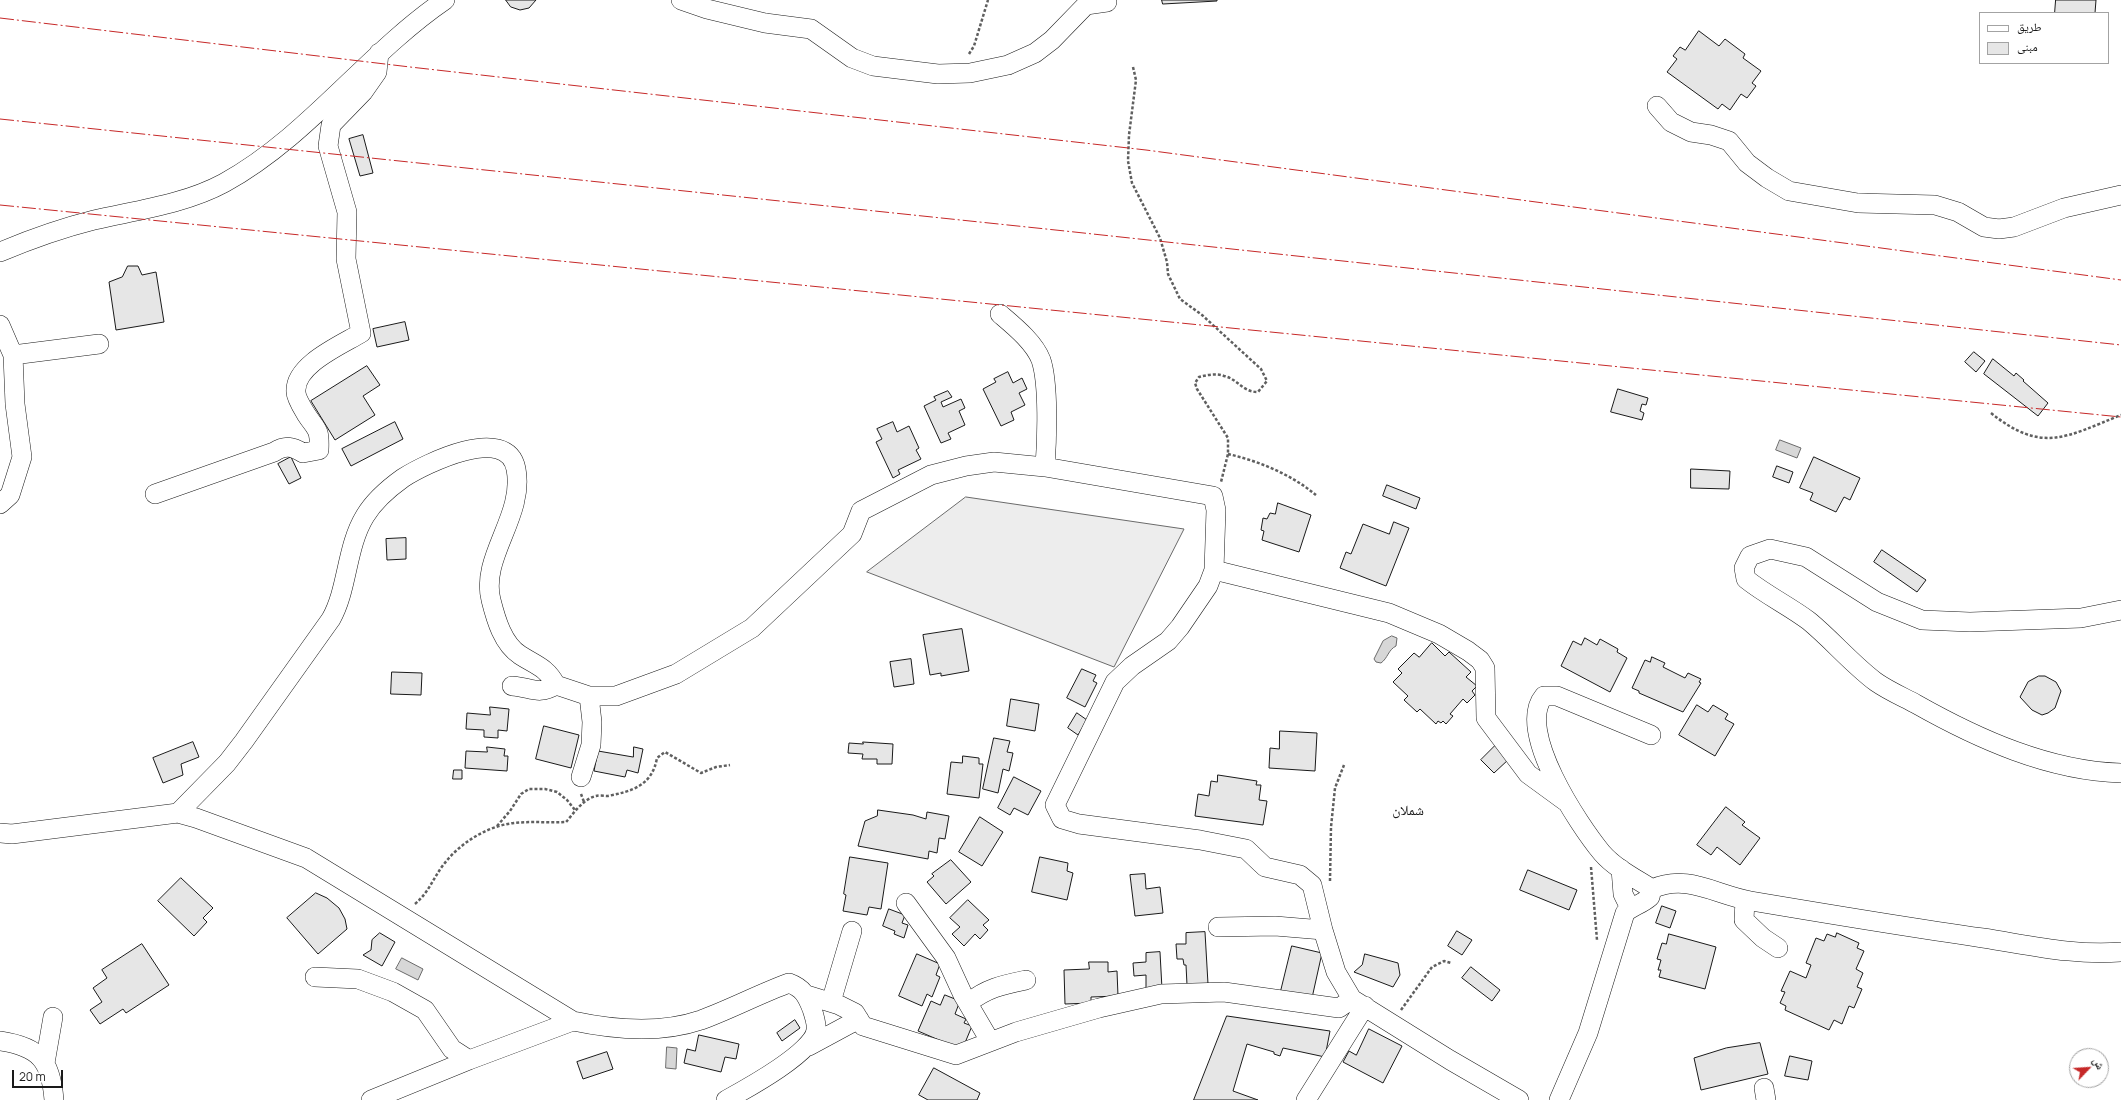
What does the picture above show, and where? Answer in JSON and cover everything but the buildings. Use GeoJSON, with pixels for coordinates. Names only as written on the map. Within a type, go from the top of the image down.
{"type":"FeatureCollection","features":[{"type":"Feature","properties":{"kind":"street"},"geometry":{"type":"LineString","coordinates":[[0,252],[60,229],[193,197],[250,168],[277,148],[379,53],[416,21],[445,0]]}},
{"type":"Feature","properties":{"kind":"street"},"geometry":{"type":"LineString","coordinates":[[681,0],[708,9],[764,23],[811,29],[852,58],[873,66],[917,72],[956,73],[970,73],[1008,65],[1035,53],[1052,40],[1086,5],[1107,2]]}},
{"type":"Feature","properties":{"kind":"street"},"geometry":{"type":"LineString","coordinates":[[155,494],[274,452],[281,447],[293,446],[303,453],[319,450],[320,433],[307,415],[296,393],[298,381],[308,366],[361,334],[346,259],[347,212],[328,146],[331,125],[363,92],[377,72],[379,53]]}},
{"type":"Feature","properties":{"kind":"street"},"geometry":{"type":"LineString","coordinates":[[1657,106],[1671,122],[1691,132],[1711,135],[1729,141],[1747,162],[1767,178],[1789,191],[1858,203],[1935,205],[1958,212],[1984,227],[1999,229],[2014,227],[2064,208],[2121,195]]}},
{"type":"Feature","properties":{"kind":"street"},"geometry":{"type":"LineString","coordinates":[[1000,314],[1019,331],[1040,359],[1044,376],[1045,468]]}},
{"type":"Feature","properties":{"kind":"street"},"geometry":{"type":"LineString","coordinates":[[0,325],[13,355],[14,404],[22,457],[10,495],[0,504]]}},
{"type":"Feature","properties":{"kind":"street"},"geometry":{"type":"LineString","coordinates":[[13,355],[99,344]]}},
{"type":"Feature","properties":{"kind":"street"},"geometry":{"type":"LineString","coordinates":[[178,813],[227,763],[331,619],[337,607],[346,567],[362,524],[375,502],[403,478],[450,455],[473,448],[485,447],[501,450],[510,458],[516,467],[518,482],[512,518],[494,562],[490,582],[491,599],[501,631],[508,644],[519,655],[541,666],[550,674],[556,685],[589,696],[616,696],[676,674],[752,628],[852,534],[861,511],[931,475],[966,466],[994,462],[1045,468],[1213,496],[1216,510],[1214,570],[1208,586],[1180,627],[1168,640],[1132,666],[1115,682],[1055,805],[1062,819],[1079,824],[1200,840],[1246,849],[1265,867],[1300,875],[1312,885],[1317,899],[1323,930],[1336,972],[1358,1002],[1450,1060],[1519,1100]]}},
{"type":"Feature","properties":{"kind":"street"},"geometry":{"type":"LineString","coordinates":[[2121,610],[2081,618],[1970,622],[1922,620],[1877,602],[1806,557],[1770,549],[1750,556],[1744,568],[1746,579],[1757,588],[1809,621],[1838,650],[1877,682],[1928,711],[1965,730],[2048,762],[2102,772],[2121,773]]}},
{"type":"Feature","properties":{"kind":"street"},"geometry":{"type":"LineString","coordinates":[[1214,570],[1389,612],[1439,634],[1468,651],[1480,660],[1485,668],[1486,718],[1528,774],[1565,801]]}},
{"type":"Feature","properties":{"kind":"street"},"geometry":{"type":"LineString","coordinates":[[512,686],[537,692],[548,690],[556,685]]}},
{"type":"Feature","properties":{"kind":"street"},"geometry":{"type":"LineString","coordinates":[[581,777],[591,745],[592,722],[589,696]]}},
{"type":"Feature","properties":{"kind":"street"},"geometry":{"type":"LineString","coordinates":[[1651,735],[1557,696],[1544,696],[1539,702],[1537,727],[1541,746],[1565,801],[1603,854],[1621,869],[1652,888]]}},
{"type":"Feature","properties":{"kind":"street"},"geometry":{"type":"LineString","coordinates":[[0,833],[12,834],[178,813],[306,858],[573,1021],[616,1028],[643,1030],[672,1027],[700,1020],[789,984],[798,986],[807,995],[814,1015],[816,1031],[809,1046]]}},
{"type":"Feature","properties":{"kind":"street"},"geometry":{"type":"LineString","coordinates":[[1621,869],[1622,894],[1630,908]]}},
{"type":"Feature","properties":{"kind":"street"},"geometry":{"type":"LineString","coordinates":[[1652,888],[1665,883],[1677,882],[1709,888],[1745,900],[2045,948],[2098,954],[2121,952]]}},
{"type":"Feature","properties":{"kind":"street"},"geometry":{"type":"LineString","coordinates":[[1559,1100],[1588,1033],[1625,913],[1630,908],[1641,906],[1650,897],[1652,888]]}},
{"type":"Feature","properties":{"kind":"street"},"geometry":{"type":"LineString","coordinates":[[1745,900],[1744,920],[1763,938],[1778,948]]}},
{"type":"Feature","properties":{"kind":"street"},"geometry":{"type":"LineString","coordinates":[[906,903],[946,958],[968,1003],[990,1041]]}},
{"type":"Feature","properties":{"kind":"street"},"geometry":{"type":"LineString","coordinates":[[1218,927],[1275,926],[1323,930]]}},
{"type":"Feature","properties":{"kind":"street"},"geometry":{"type":"LineString","coordinates":[[831,1002],[852,931]]}},
{"type":"Feature","properties":{"kind":"street"},"geometry":{"type":"LineString","coordinates":[[316,977],[358,978],[399,996],[425,1010],[452,1050],[469,1060]]}},
{"type":"Feature","properties":{"kind":"street"},"geometry":{"type":"LineString","coordinates":[[968,1003],[982,992],[993,987],[1026,980]]}},
{"type":"Feature","properties":{"kind":"street"},"geometry":{"type":"LineString","coordinates":[[807,995],[831,1002],[855,1012],[863,1026],[956,1055],[990,1041],[1099,1008],[1161,994],[1224,992],[1339,1008],[1358,1002]]}},
{"type":"Feature","properties":{"kind":"street"},"geometry":{"type":"LineString","coordinates":[[1306,1100],[1358,1002]]}},
{"type":"Feature","properties":{"kind":"street"},"geometry":{"type":"LineString","coordinates":[[45,1063],[54,1017]]}},
{"type":"Feature","properties":{"kind":"street"},"geometry":{"type":"LineString","coordinates":[[726,1100],[793,1059],[809,1046],[859,1019]]}},
{"type":"Feature","properties":{"kind":"street"},"geometry":{"type":"LineString","coordinates":[[371,1100],[469,1060],[573,1021]]}},
{"type":"Feature","properties":{"kind":"street"},"geometry":{"type":"LineString","coordinates":[[0,1041],[20,1045],[33,1050],[45,1063],[52,1079],[54,1100]]}},
{"type":"Feature","properties":{"kind":"path"},"geometry":{"type":"LineString","coordinates":[[956,73],[974,46],[988,0]]}},
{"type":"Feature","properties":{"kind":"path"},"geometry":{"type":"LineString","coordinates":[[1133,67],[1136,80],[1129,135],[1128,161],[1132,183],[1160,238],[1167,262],[1168,274],[1180,299],[1202,315],[1261,369],[1267,381],[1258,392],[1249,392],[1226,376],[1220,375],[1199,377],[1195,383],[1197,389],[1228,438],[1228,454],[1221,483],[1213,496]]}},
{"type":"Feature","properties":{"kind":"path"},"geometry":{"type":"LineString","coordinates":[[1990,412],[2004,423],[2028,436],[2046,438],[2061,437],[2121,415]]}},
{"type":"Feature","properties":{"kind":"path"},"geometry":{"type":"LineString","coordinates":[[1228,454],[1248,458],[1302,483],[1316,495]]}},
{"type":"Feature","properties":{"kind":"path"},"geometry":{"type":"LineString","coordinates":[[401,915],[421,899],[433,883],[443,864],[458,849],[472,838],[497,826],[514,823],[566,822],[575,810],[595,796],[606,796],[634,790],[647,780],[656,766],[657,758],[665,752],[701,773],[730,765]]}},
{"type":"Feature","properties":{"kind":"path"},"geometry":{"type":"LineString","coordinates":[[1317,899],[1330,889],[1331,827],[1335,788],[1344,765]]}},
{"type":"Feature","properties":{"kind":"path"},"geometry":{"type":"LineString","coordinates":[[497,826],[510,811],[521,794],[529,789],[545,789],[556,792],[567,800],[575,810]]}},
{"type":"Feature","properties":{"kind":"path"},"geometry":{"type":"LineString","coordinates":[[1597,946],[1590,866],[1592,859],[1603,854]]}},
{"type":"Feature","properties":{"kind":"path"},"geometry":{"type":"LineString","coordinates":[[1393,1024],[1403,1006],[1432,967],[1444,961],[1451,963]]}},
{"type":"Feature","properties":{"kind":"shaded area"},"geometry":{"type":"Polygon","coordinates":[[[1780,440],[1801,448],[1797,458],[1776,450],[1780,440]]]}},
{"type":"Feature","properties":{"kind":"shaded area"},"geometry":{"type":"Polygon","coordinates":[[[966,497],[1184,529],[1114,667],[867,572],[966,497]]]}},
{"type":"Feature","properties":{"kind":"shaded area"},"geometry":{"type":"Polygon","coordinates":[[[1392,636],[1397,638],[1396,646],[1381,663],[1376,662],[1374,659],[1383,641],[1392,636]]]}},
{"type":"Feature","properties":{"kind":"shaded area"},"geometry":{"type":"Polygon","coordinates":[[[402,958],[423,969],[418,980],[396,969],[402,958]]]}},
{"type":"Feature","properties":{"kind":"shaded area"},"geometry":{"type":"Polygon","coordinates":[[[667,1047],[677,1048],[676,1069],[666,1068],[667,1047]]]}},
{"type":"Feature","properties":{"kind":"power"},"geometry":{"type":"LineString","coordinates":[[0,18],[410,67],[1146,150],[2121,280]]}},
{"type":"Feature","properties":{"kind":"power"},"geometry":{"type":"LineString","coordinates":[[0,119],[1065,231],[2121,345]]}},
{"type":"Feature","properties":{"kind":"power"},"geometry":{"type":"LineString","coordinates":[[0,205],[2121,417]]}},
{"type":"Feature","properties":{"kind":"district","name":"شملان"},"geometry":{"type":"Point","coordinates":[1408,811]}}]}
